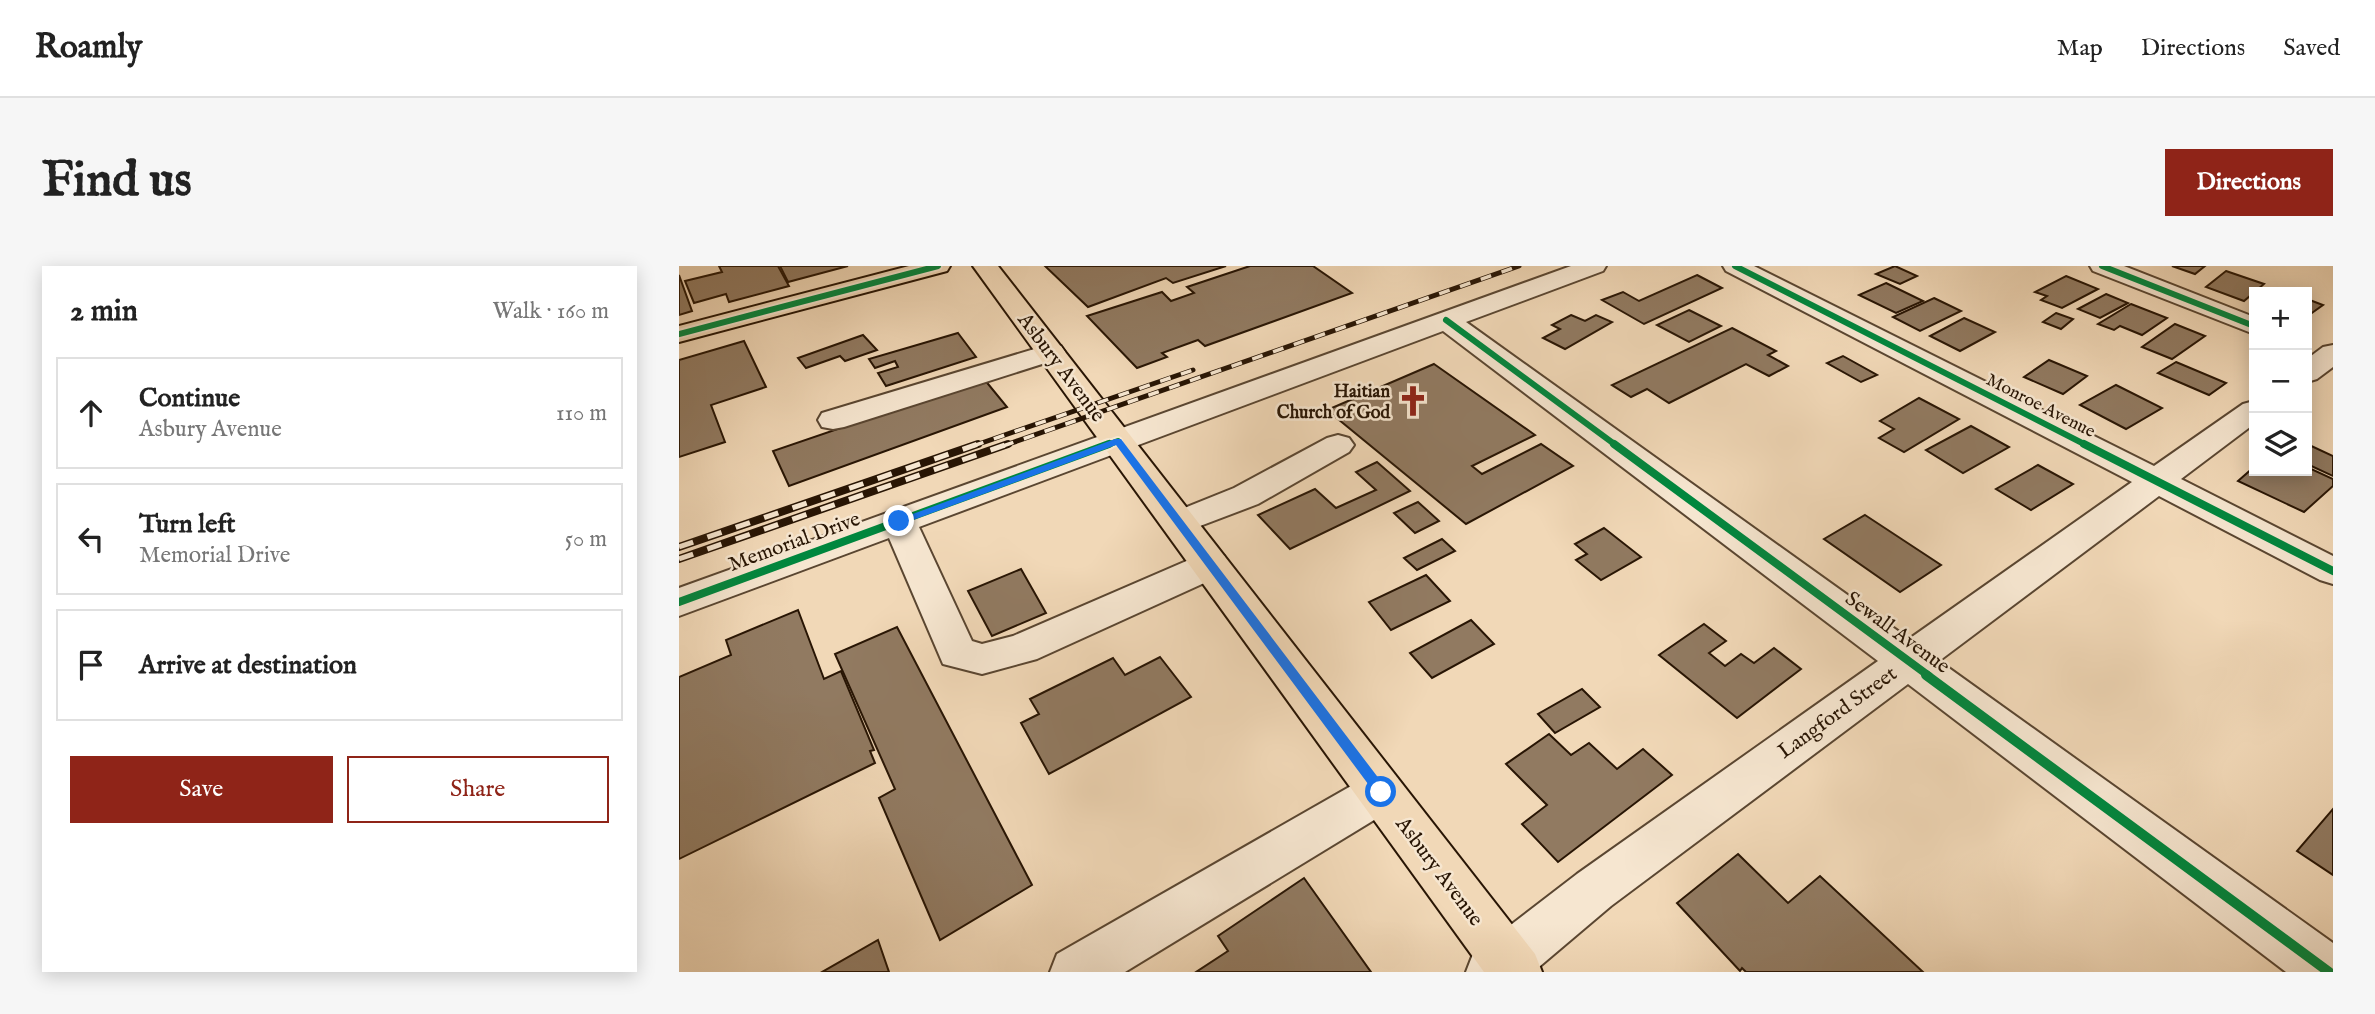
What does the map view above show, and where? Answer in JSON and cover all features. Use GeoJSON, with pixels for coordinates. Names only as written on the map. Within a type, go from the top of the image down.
{"type":"FeatureCollection","features":[{"type":"Feature","properties":{"kind":"main road"},"geometry":{"type":"LineString","coordinates":[[679,334],[938,266]]}},
{"type":"Feature","properties":{"kind":"main road","name":"Asbury Avenue"},"geometry":{"type":"LineString","coordinates":[[985,266],[1381,792],[1505,968]]}},
{"type":"Feature","properties":{"kind":"street","name":"Memorial Drive"},"geometry":{"type":"LineString","coordinates":[[679,602],[1594,266]]}},
{"type":"Feature","properties":{"kind":"street","name":"Monroe Avenue"},"geometry":{"type":"LineString","coordinates":[[1735,266],[2333,571]]}},
{"type":"Feature","properties":{"kind":"street"},"geometry":{"type":"LineString","coordinates":[[2102,266],[2249,324]]}},
{"type":"Feature","properties":{"kind":"street","name":"Sewall Avenue"},"geometry":{"type":"LineString","coordinates":[[1446,320],[2329,972]]}},
{"type":"Feature","properties":{"kind":"street"},"geometry":{"type":"LineString","coordinates":[[833,420],[1051,352]]}},
{"type":"Feature","properties":{"kind":"street"},"geometry":{"type":"LineString","coordinates":[[2312,368],[2326,353]]}},
{"type":"Feature","properties":{"kind":"street","name":"Langford Street"},"geometry":{"type":"LineString","coordinates":[[1505,968],[1594,890],[2250,413]]}},
{"type":"Feature","properties":{"kind":"street"},"geometry":{"type":"LineString","coordinates":[[1179,523],[1246,496],[1339,445]]}},
{"type":"Feature","properties":{"kind":"street"},"geometry":{"type":"LineString","coordinates":[[899,521],[957,653],[982,659],[1023,648],[1211,565]]}},
{"type":"Feature","properties":{"kind":"street"},"geometry":{"type":"LineString","coordinates":[[1076,972],[1381,792]]}},
{"type":"Feature","properties":{"kind":"building"},"geometry":{"type":"Polygon","coordinates":[[[719,266],[778,266],[789,286],[729,302],[726,294],[694,303],[685,281],[722,272],[719,266]]]}},
{"type":"Feature","properties":{"kind":"building"},"geometry":{"type":"Polygon","coordinates":[[[780,266],[848,266],[788,282],[780,266]]]}},
{"type":"Feature","properties":{"kind":"building"},"geometry":{"type":"Polygon","coordinates":[[[1045,266],[1226,266],[1173,283],[1166,278],[1088,307],[1045,266]]]}},
{"type":"Feature","properties":{"kind":"building"},"geometry":{"type":"Polygon","coordinates":[[[1250,266],[1313,266],[1352,293],[1205,346],[1198,340],[1162,353],[1167,357],[1137,368],[1087,316],[1162,292],[1171,301],[1194,293],[1187,287],[1250,266]]]}},
{"type":"Feature","properties":{"kind":"building"},"geometry":{"type":"Polygon","coordinates":[[[1895,266],[1917,276],[1900,284],[1876,274],[1895,266]]]}},
{"type":"Feature","properties":{"kind":"building"},"geometry":{"type":"Polygon","coordinates":[[[2172,266],[2205,266],[2195,274],[2172,266]]]}},
{"type":"Feature","properties":{"kind":"building"},"geometry":{"type":"Polygon","coordinates":[[[2226,271],[2264,284],[2260,287],[2249,287],[2249,297],[2244,301],[2206,287],[2226,271]]]}},
{"type":"Feature","properties":{"kind":"building"},"geometry":{"type":"Polygon","coordinates":[[[679,275],[692,311],[679,315],[679,275]]]}},
{"type":"Feature","properties":{"kind":"building"},"geometry":{"type":"Polygon","coordinates":[[[1697,275],[1722,288],[1644,324],[1602,300],[1623,292],[1639,301],[1697,275]]]}},
{"type":"Feature","properties":{"kind":"building"},"geometry":{"type":"Polygon","coordinates":[[[2066,276],[2098,289],[2062,308],[2041,300],[2047,296],[2035,292],[2066,276]]]}},
{"type":"Feature","properties":{"kind":"building"},"geometry":{"type":"Polygon","coordinates":[[[1886,283],[1923,301],[1896,313],[1859,295],[1886,283]]]}},
{"type":"Feature","properties":{"kind":"building"},"geometry":{"type":"Polygon","coordinates":[[[2106,294],[2128,303],[2100,318],[2078,309],[2106,294]]]}},
{"type":"Feature","properties":{"kind":"building"},"geometry":{"type":"Polygon","coordinates":[[[1934,298],[1961,311],[1920,331],[1893,317],[1934,298]]]}},
{"type":"Feature","properties":{"kind":"building"},"geometry":{"type":"Polygon","coordinates":[[[2312,301],[2323,305],[2312,313],[2312,301]]]}},
{"type":"Feature","properties":{"kind":"building"},"geometry":{"type":"Polygon","coordinates":[[[2131,304],[2167,318],[2142,335],[2120,326],[2114,330],[2098,324],[2131,304]]]}},
{"type":"Feature","properties":{"kind":"building"},"geometry":{"type":"Polygon","coordinates":[[[1689,310],[1721,326],[1689,342],[1657,325],[1689,310]]]}},
{"type":"Feature","properties":{"kind":"building"},"geometry":{"type":"Polygon","coordinates":[[[2056,313],[2073,319],[2061,329],[2043,322],[2056,313]]]}},
{"type":"Feature","properties":{"kind":"building"},"geometry":{"type":"Polygon","coordinates":[[[1571,315],[1585,321],[1596,315],[1612,322],[1565,349],[1543,338],[1560,329],[1552,325],[1571,315]]]}},
{"type":"Feature","properties":{"kind":"building"},"geometry":{"type":"Polygon","coordinates":[[[1964,318],[1995,332],[1960,351],[1930,336],[1964,318]]]}},
{"type":"Feature","properties":{"kind":"building"},"geometry":{"type":"Polygon","coordinates":[[[2175,324],[2205,336],[2172,359],[2142,347],[2175,324]]]}},
{"type":"Feature","properties":{"kind":"building"},"geometry":{"type":"Polygon","coordinates":[[[1732,328],[1776,351],[1768,355],[1788,366],[1769,376],[1746,364],[1669,403],[1647,389],[1631,397],[1612,385],[1732,328]]]}},
{"type":"Feature","properties":{"kind":"building"},"geometry":{"type":"Polygon","coordinates":[[[958,333],[976,357],[886,386],[878,373],[898,367],[895,361],[875,368],[869,359],[958,333]]]}},
{"type":"Feature","properties":{"kind":"building"},"geometry":{"type":"Polygon","coordinates":[[[863,335],[877,350],[845,361],[840,356],[806,368],[798,358],[863,335]]]}},
{"type":"Feature","properties":{"kind":"building"},"geometry":{"type":"Polygon","coordinates":[[[744,341],[766,387],[711,405],[725,442],[679,457],[679,360],[744,341]]]}},
{"type":"Feature","properties":{"kind":"building"},"geometry":{"type":"Polygon","coordinates":[[[1843,356],[1877,375],[1861,382],[1827,363],[1843,356]]]}},
{"type":"Feature","properties":{"kind":"building"},"geometry":{"type":"Polygon","coordinates":[[[2049,360],[2087,376],[2063,394],[2024,377],[2049,360]]]}},
{"type":"Feature","properties":{"kind":"building"},"geometry":{"type":"Polygon","coordinates":[[[2176,362],[2226,383],[2209,395],[2158,373],[2176,362]]]}},
{"type":"Feature","properties":{"kind":"building"},"geometry":{"type":"Polygon","coordinates":[[[1434,364],[1535,435],[1472,466],[1482,474],[1541,444],[1573,466],[1466,524],[1327,410],[1434,364]]]}},
{"type":"Feature","properties":{"kind":"building"},"geometry":{"type":"Polygon","coordinates":[[[984,379],[1007,407],[789,486],[773,451],[984,379]]]}},
{"type":"Feature","properties":{"kind":"building"},"geometry":{"type":"Polygon","coordinates":[[[2116,385],[2162,408],[2126,429],[2080,405],[2116,385]]]}},
{"type":"Feature","properties":{"kind":"building"},"geometry":{"type":"Polygon","coordinates":[[[1919,398],[1959,419],[1904,452],[1879,438],[1894,429],[1880,421],[1919,398]]]}},
{"type":"Feature","properties":{"kind":"building"},"geometry":{"type":"Polygon","coordinates":[[[1971,426],[2009,447],[1963,473],[1926,450],[1971,426]]]}},
{"type":"Feature","properties":{"kind":"building"},"geometry":{"type":"Polygon","coordinates":[[[2312,446],[2333,456],[2333,476],[2312,466],[2312,446]]]}},
{"type":"Feature","properties":{"kind":"building"},"geometry":{"type":"Polygon","coordinates":[[[1377,462],[1410,491],[1290,549],[1258,515],[1315,489],[1336,508],[1376,490],[1356,472],[1377,462]]]}},
{"type":"Feature","properties":{"kind":"building"},"geometry":{"type":"Polygon","coordinates":[[[2038,465],[2073,484],[2031,510],[1996,489],[2038,465]]]}},
{"type":"Feature","properties":{"kind":"building"},"geometry":{"type":"Polygon","coordinates":[[[2312,469],[2333,479],[2333,486],[2304,512],[2238,481],[2249,471],[2249,476],[2312,476],[2312,469]]]}},
{"type":"Feature","properties":{"kind":"building"},"geometry":{"type":"Polygon","coordinates":[[[1418,502],[1439,521],[1415,533],[1394,513],[1418,502]]]}},
{"type":"Feature","properties":{"kind":"building"},"geometry":{"type":"Polygon","coordinates":[[[1865,515],[1941,565],[1900,592],[1824,539],[1865,515]]]}},
{"type":"Feature","properties":{"kind":"building"},"geometry":{"type":"Polygon","coordinates":[[[1604,528],[1641,557],[1601,580],[1576,560],[1587,554],[1575,544],[1604,528]]]}},
{"type":"Feature","properties":{"kind":"building"},"geometry":{"type":"Polygon","coordinates":[[[1442,539],[1455,551],[1417,570],[1404,558],[1442,539]]]}},
{"type":"Feature","properties":{"kind":"building"},"geometry":{"type":"Polygon","coordinates":[[[1021,569],[1046,613],[992,636],[968,591],[1021,569]]]}},
{"type":"Feature","properties":{"kind":"building"},"geometry":{"type":"Polygon","coordinates":[[[1426,575],[1450,601],[1391,630],[1369,602],[1426,575]]]}},
{"type":"Feature","properties":{"kind":"building"},"geometry":{"type":"Polygon","coordinates":[[[798,610],[824,679],[841,671],[874,750],[870,751],[875,763],[679,859],[679,677],[731,655],[726,640],[798,610]]]}},
{"type":"Feature","properties":{"kind":"building"},"geometry":{"type":"Polygon","coordinates":[[[1471,620],[1494,644],[1432,678],[1410,653],[1471,620]]]}},
{"type":"Feature","properties":{"kind":"building"},"geometry":{"type":"Polygon","coordinates":[[[1704,624],[1726,641],[1709,653],[1725,666],[1741,654],[1754,663],[1774,648],[1801,669],[1737,718],[1659,655],[1704,624]]]}},
{"type":"Feature","properties":{"kind":"building"},"geometry":{"type":"Polygon","coordinates":[[[897,627],[1032,885],[940,940],[879,798],[895,789],[835,654],[897,627]]]}},
{"type":"Feature","properties":{"kind":"building"},"geometry":{"type":"Polygon","coordinates":[[[1160,657],[1191,697],[1049,774],[1021,723],[1039,714],[1030,699],[1113,658],[1125,675],[1160,657]]]}},
{"type":"Feature","properties":{"kind":"building"},"geometry":{"type":"Polygon","coordinates":[[[1582,689],[1600,707],[1555,733],[1538,714],[1582,689]]]}},
{"type":"Feature","properties":{"kind":"building"},"geometry":{"type":"Polygon","coordinates":[[[1549,734],[1571,755],[1589,743],[1617,769],[1643,749],[1672,775],[1558,862],[1522,824],[1547,805],[1506,764],[1549,734]]]}},
{"type":"Feature","properties":{"kind":"building"},"geometry":{"type":"Polygon","coordinates":[[[2333,809],[2333,875],[2297,851],[2333,809]]]}},
{"type":"Feature","properties":{"kind":"building"},"geometry":{"type":"Polygon","coordinates":[[[1738,854],[1788,903],[1820,876],[1923,972],[1746,972],[1742,968],[1740,971],[1677,903],[1738,854]]]}},
{"type":"Feature","properties":{"kind":"building"},"geometry":{"type":"Polygon","coordinates":[[[1304,878],[1371,972],[1196,972],[1228,951],[1218,936],[1304,878]]]}},
{"type":"Feature","properties":{"kind":"building"},"geometry":{"type":"Polygon","coordinates":[[[878,940],[889,972],[822,972],[878,940]]]}},
{"type":"Feature","properties":{"kind":"railway"},"geometry":{"type":"LineString","coordinates":[[1003,446],[1519,266]]}},
{"type":"Feature","properties":{"kind":"railway"},"geometry":{"type":"LineString","coordinates":[[973,446],[1193,370]]}},
{"type":"Feature","properties":{"kind":"railway"},"geometry":{"type":"LineString","coordinates":[[679,547],[978,444]]}},
{"type":"Feature","properties":{"kind":"railway"},"geometry":{"type":"LineString","coordinates":[[679,559],[1008,444]]}},
{"type":"Feature","properties":{"kind":"cycle path"},"geometry":{"type":"LineString","coordinates":[[679,334],[938,266]]}},
{"type":"Feature","properties":{"kind":"cycle path"},"geometry":{"type":"LineString","coordinates":[[1735,266],[2333,571]]}},
{"type":"Feature","properties":{"kind":"cycle path"},"geometry":{"type":"LineString","coordinates":[[2102,266],[2249,324]]}},
{"type":"Feature","properties":{"kind":"cycle path"},"geometry":{"type":"LineString","coordinates":[[1446,320],[2329,972]]}},
{"type":"Feature","properties":{"kind":"cycle path"},"geometry":{"type":"LineString","coordinates":[[679,602],[1118,441]]}},
{"type":"Feature","properties":{"kind":"place","name":"Haitian Church of God"},"geometry":{"type":"Point","coordinates":[1413,401]}},
{"type":"Feature","properties":{"kind":"route"},"geometry":{"type":"LineString","coordinates":[[899,521],[1118,441],[1381,792]]}}]}
